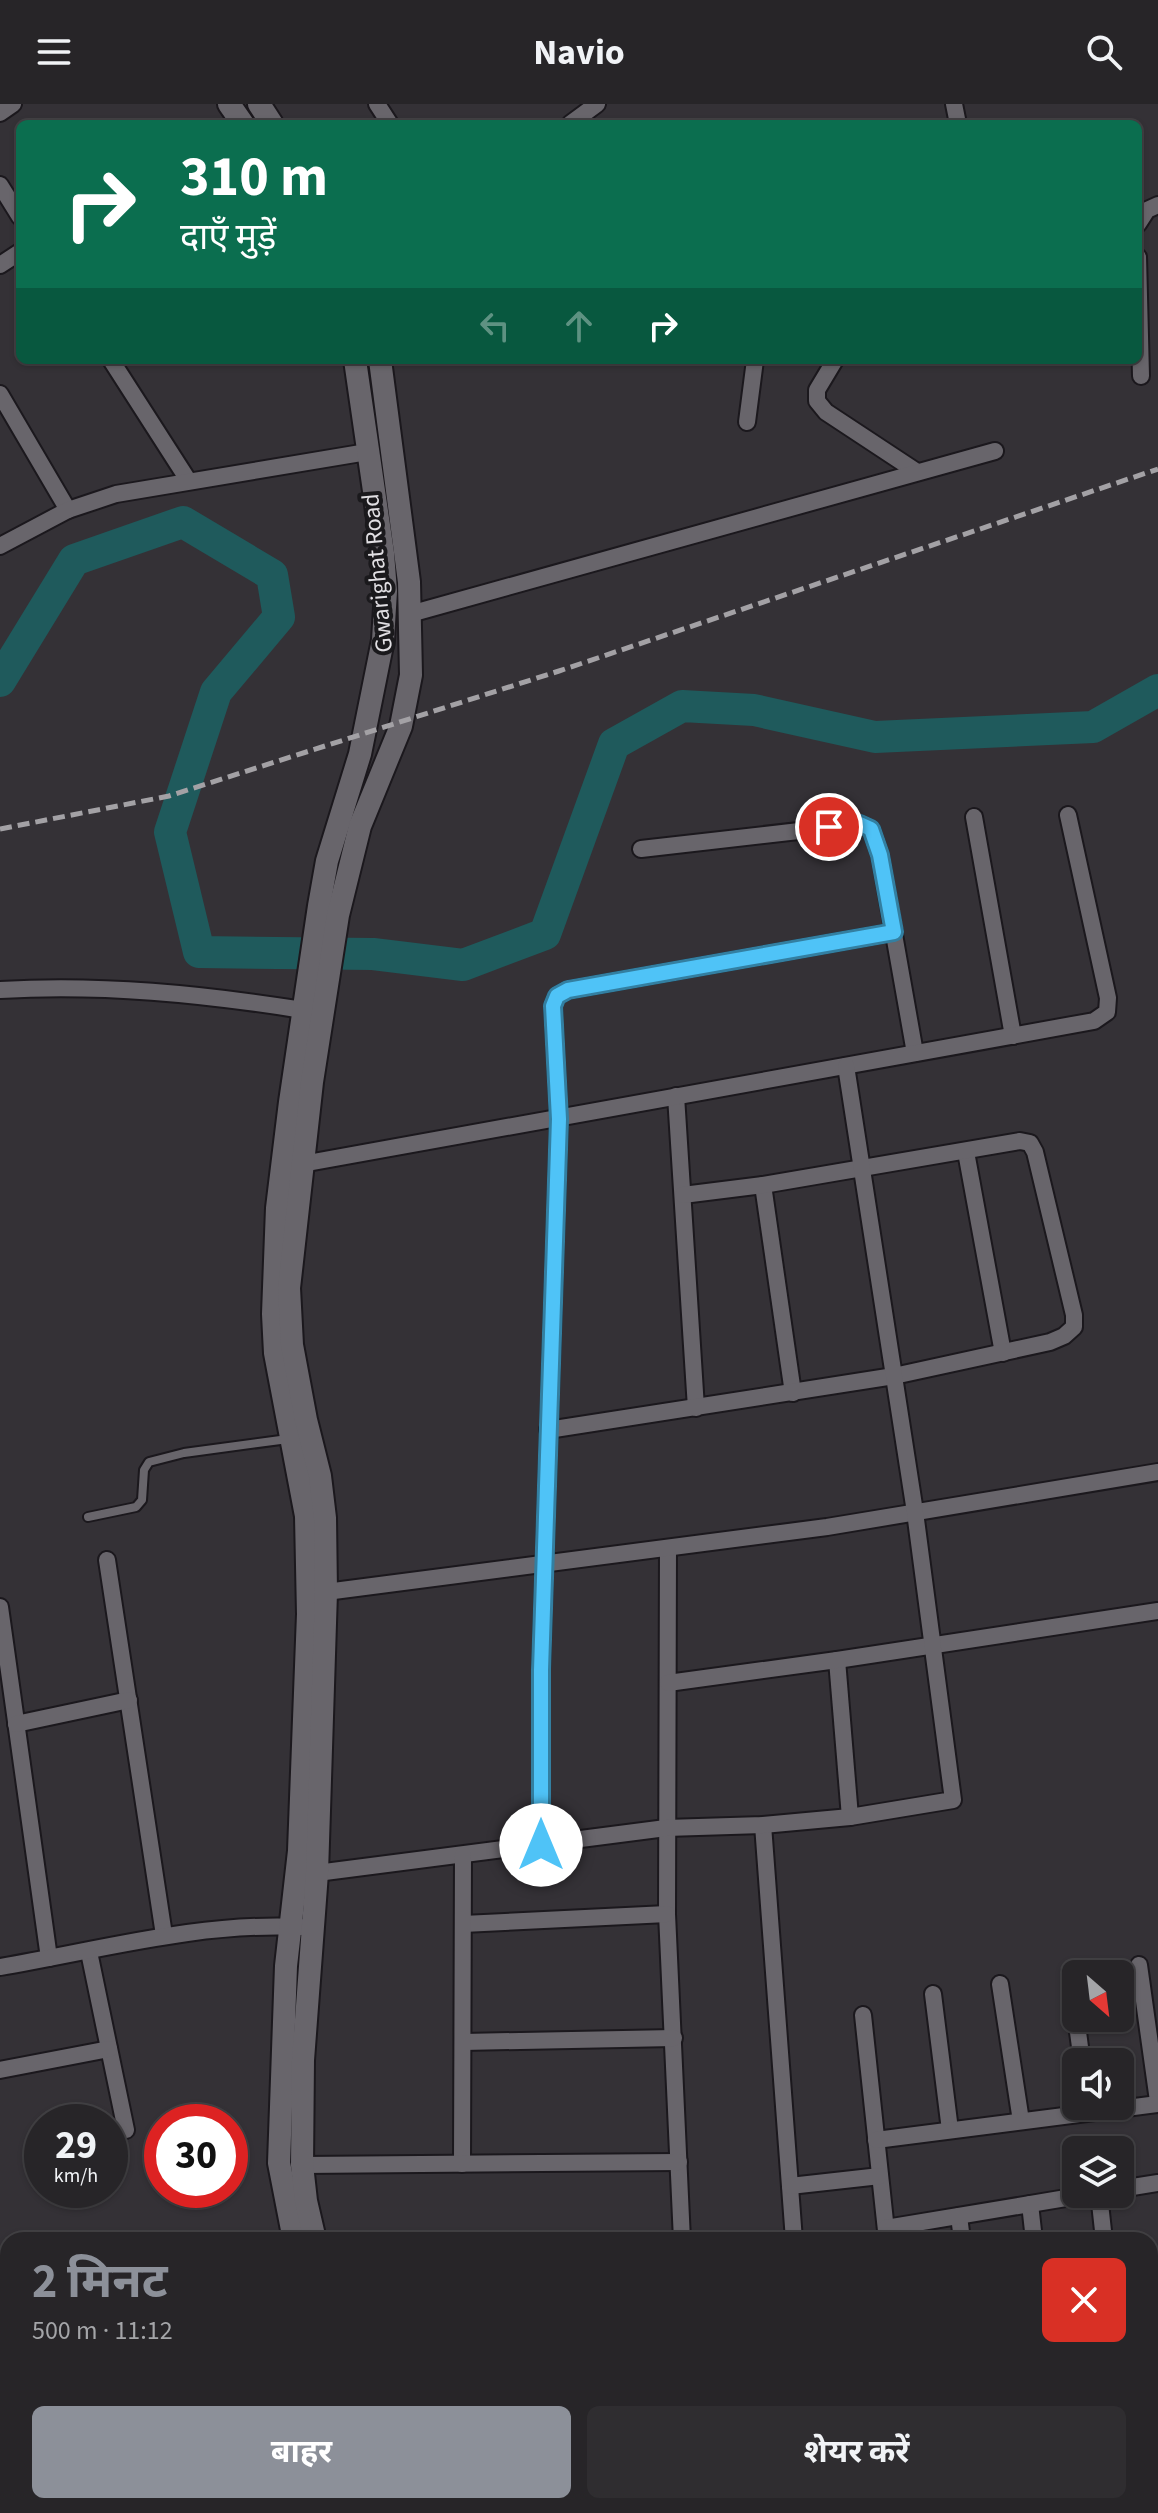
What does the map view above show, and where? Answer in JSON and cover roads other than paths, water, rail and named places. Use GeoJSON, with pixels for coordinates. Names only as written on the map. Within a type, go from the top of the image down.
{"type":"FeatureCollection","features":[{"type":"Feature","properties":{"kind":"street"},"geometry":{"type":"LineString","coordinates":[[0,113],[13,104]]}},
{"type":"Feature","properties":{"kind":"street"},"geometry":{"type":"LineString","coordinates":[[575,120],[597,104]]}},
{"type":"Feature","properties":{"kind":"street"},"geometry":{"type":"LineString","coordinates":[[0,185],[16,211]]}},
{"type":"Feature","properties":{"kind":"street"},"geometry":{"type":"LineString","coordinates":[[1142,218],[1147,210],[1158,205]]}},
{"type":"Feature","properties":{"kind":"street"},"geometry":{"type":"LineString","coordinates":[[114,364],[188,480]]}},
{"type":"Feature","properties":{"kind":"street"},"geometry":{"type":"LineString","coordinates":[[292,2232],[279,2163],[286,1966],[299,1851],[308,1614],[306,1516],[275,1353],[273,1314],[277,1208],[311,998],[329,910],[327,861],[360,754],[383,640],[386,591],[356,364]]}},
{"type":"Feature","properties":{"kind":"street","name":"Gwarighat Road"},"geometry":{"type":"LineString","coordinates":[[329,910],[401,726],[411,675],[409,582],[381,364]]}},
{"type":"Feature","properties":{"kind":"street"},"geometry":{"type":"LineString","coordinates":[[747,422],[754,364]]}},
{"type":"Feature","properties":{"kind":"street"},"geometry":{"type":"LineString","coordinates":[[833,364],[817,390],[817,401],[826,412],[917,472]]}},
{"type":"Feature","properties":{"kind":"street"},"geometry":{"type":"LineString","coordinates":[[1141,364],[1141,376]]}},
{"type":"Feature","properties":{"kind":"street"},"geometry":{"type":"LineString","coordinates":[[0,394],[68,510]]}},
{"type":"Feature","properties":{"kind":"street"},"geometry":{"type":"LineString","coordinates":[[410,614],[995,451]]}},
{"type":"Feature","properties":{"kind":"street"},"geometry":{"type":"LineString","coordinates":[[0,546],[68,510],[116,494],[367,452]]}},
{"type":"Feature","properties":{"kind":"street"},"geometry":{"type":"LineString","coordinates":[[302,1164],[1094,1021],[1107,1012],[1108,998],[1068,815]]}},
{"type":"Feature","properties":{"kind":"street"},"geometry":{"type":"LineString","coordinates":[[974,817],[1013,1036]]}},
{"type":"Feature","properties":{"kind":"street"},"geometry":{"type":"LineString","coordinates":[[641,849],[860,824],[871,829],[880,855],[915,1053]]}},
{"type":"Feature","properties":{"kind":"street"},"geometry":{"type":"LineString","coordinates":[[541,1845],[541,1670],[559,1119],[553,1006],[557,996],[568,990],[894,932]]}},
{"type":"Feature","properties":{"kind":"street"},"geometry":{"type":"LineString","coordinates":[[0,990],[155,990],[311,998]]}},
{"type":"Feature","properties":{"kind":"street"},"geometry":{"type":"LineString","coordinates":[[311,998],[302,1164],[289,1288],[292,1345],[320,1476],[325,1518],[326,1592],[315,1928],[303,2060],[302,2165],[313,2232]]}},
{"type":"Feature","properties":{"kind":"street"},"geometry":{"type":"LineString","coordinates":[[317,1873],[666,1828],[763,1825],[850,1817],[953,1800],[915,1512],[846,1066]]}},
{"type":"Feature","properties":{"kind":"street"},"geometry":{"type":"LineString","coordinates":[[676,1096],[696,1408]]}},
{"type":"Feature","properties":{"kind":"street"},"geometry":{"type":"LineString","coordinates":[[548,1430],[894,1376],[1050,1342],[1074,1327],[1074,1315],[1035,1152],[1030,1143],[1020,1141],[863,1169],[683,1195]]}},
{"type":"Feature","properties":{"kind":"street"},"geometry":{"type":"LineString","coordinates":[[966,1152],[1003,1353]]}},
{"type":"Feature","properties":{"kind":"street"},"geometry":{"type":"LineString","coordinates":[[763,1185],[793,1393]]}},
{"type":"Feature","properties":{"kind":"street"},"geometry":{"type":"LineString","coordinates":[[326,1592],[668,1549],[1158,1472]]}},
{"type":"Feature","properties":{"kind":"street"},"geometry":{"type":"LineString","coordinates":[[668,1549],[667,1914],[682,2232]]}},
{"type":"Feature","properties":{"kind":"street"},"geometry":{"type":"LineString","coordinates":[[107,1560],[164,1935]]}},
{"type":"Feature","properties":{"kind":"street"},"geometry":{"type":"LineString","coordinates":[[0,1607],[5,1680],[16,1724],[49,1958]]}},
{"type":"Feature","properties":{"kind":"street"},"geometry":{"type":"LineString","coordinates":[[668,1683],[1158,1611]]}},
{"type":"Feature","properties":{"kind":"street"},"geometry":{"type":"LineString","coordinates":[[837,1660],[850,1817]]}},
{"type":"Feature","properties":{"kind":"street"},"geometry":{"type":"LineString","coordinates":[[16,1724],[129,1700]]}},
{"type":"Feature","properties":{"kind":"street"},"geometry":{"type":"LineString","coordinates":[[763,1825],[793,2232]]}},
{"type":"Feature","properties":{"kind":"street"},"geometry":{"type":"LineString","coordinates":[[462,2164],[463,1855]]}},
{"type":"Feature","properties":{"kind":"street"},"geometry":{"type":"LineString","coordinates":[[463,1924],[667,1914]]}},
{"type":"Feature","properties":{"kind":"street"},"geometry":{"type":"LineString","coordinates":[[0,1967],[164,1935],[253,1926],[315,1928]]}},
{"type":"Feature","properties":{"kind":"street"},"geometry":{"type":"LineString","coordinates":[[89,1952],[121,2104]]}},
{"type":"Feature","properties":{"kind":"street"},"geometry":{"type":"LineString","coordinates":[[1134,2105],[1158,2103],[1139,1965]]}},
{"type":"Feature","properties":{"kind":"street"},"geometry":{"type":"LineString","coordinates":[[1000,1984],[1021,2121]]}},
{"type":"Feature","properties":{"kind":"street"},"geometry":{"type":"LineString","coordinates":[[933,1994],[950,2130]]}},
{"type":"Feature","properties":{"kind":"street"},"geometry":{"type":"LineString","coordinates":[[863,2015],[887,2232]]}},
{"type":"Feature","properties":{"kind":"street"},"geometry":{"type":"LineString","coordinates":[[463,2042],[674,2038]]}},
{"type":"Feature","properties":{"kind":"street"},"geometry":{"type":"LineString","coordinates":[[0,2070],[109,2049]]}},
{"type":"Feature","properties":{"kind":"street"},"geometry":{"type":"LineString","coordinates":[[876,2140],[1062,2114]]}},
{"type":"Feature","properties":{"kind":"street"},"geometry":{"type":"LineString","coordinates":[[302,2165],[679,2162]]}},
{"type":"Feature","properties":{"kind":"street"},"geometry":{"type":"LineString","coordinates":[[790,2186],[880,2176]]}},
{"type":"Feature","properties":{"kind":"street"},"geometry":{"type":"LineString","coordinates":[[1134,2187],[1158,2183]]}},
{"type":"Feature","properties":{"kind":"street"},"geometry":{"type":"LineString","coordinates":[[895,2232],[959,2216],[1062,2199]]}},
{"type":"Feature","properties":{"kind":"street"},"geometry":{"type":"LineString","coordinates":[[1030,2204],[1033,2232]]}},
{"type":"Feature","properties":{"kind":"street"},"geometry":{"type":"LineString","coordinates":[[1101,2208],[1103,2232]]}},
{"type":"Feature","properties":{"kind":"street"},"geometry":{"type":"LineString","coordinates":[[959,2216],[961,2232]]}},
{"type":"Feature","properties":{"kind":"lane"},"geometry":{"type":"LineString","coordinates":[[88,1517],[136,1507],[142,1500],[144,1470],[149,1462],[184,1453],[293,1439]]}},
{"type":"Feature","properties":{"kind":"waterway"},"geometry":{"type":"LineString","coordinates":[[0,681],[74,560],[183,522],[272,575],[279,617],[216,692],[170,832],[199,952],[373,954],[463,965],[545,934],[614,744],[682,706],[754,710],[875,737],[1093,727],[1158,690]]}},
{"type":"Feature","properties":{"kind":"railway"},"geometry":{"type":"LineString","coordinates":[[0,829],[169,796],[559,671],[1158,469]]}}]}
